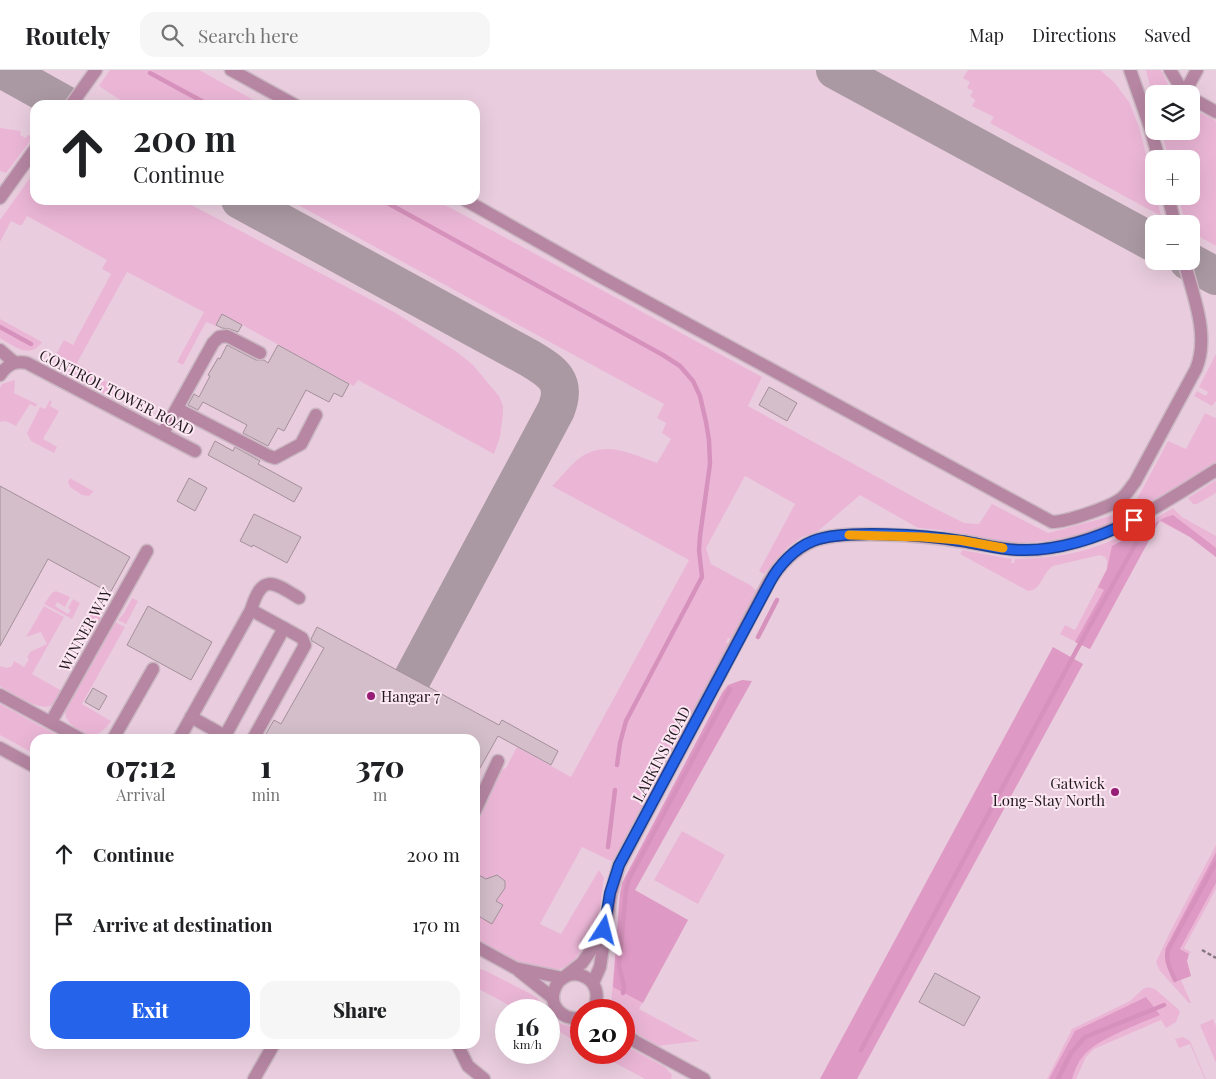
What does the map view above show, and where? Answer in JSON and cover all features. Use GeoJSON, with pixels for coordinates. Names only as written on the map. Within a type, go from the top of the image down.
{"type":"FeatureCollection","features":[{"type":"Feature","properties":{"kind":"lane"},"geometry":{"type":"LineString","coordinates":[[74,100],[96,70]]}},
{"type":"Feature","properties":{"kind":"lane"},"geometry":{"type":"LineString","coordinates":[[231,70],[286,100]]}},
{"type":"Feature","properties":{"kind":"lane"},"geometry":{"type":"LineString","coordinates":[[1130,70],[1156,150]]}},
{"type":"Feature","properties":{"kind":"lane"},"geometry":{"type":"LineString","coordinates":[[1170,70],[1181,85]]}},
{"type":"Feature","properties":{"kind":"lane"},"geometry":{"type":"LineString","coordinates":[[1192,85],[1198,70]]}},
{"type":"Feature","properties":{"kind":"lane"},"geometry":{"type":"LineString","coordinates":[[1200,102],[1216,112]]}},
{"type":"Feature","properties":{"kind":"lane"},"geometry":{"type":"LineString","coordinates":[[0,198],[30,156]]}},
{"type":"Feature","properties":{"kind":"lane"},"geometry":{"type":"LineString","coordinates":[[474,205],[603,278],[1052,522],[1103,507],[1117,501],[1126,494],[1135,482],[1196,369],[1202,350],[1202,335],[1186,270]]}},
{"type":"Feature","properties":{"kind":"lane"},"geometry":{"type":"LineString","coordinates":[[163,433],[178,409],[212,343],[218,337],[227,336],[260,353]]}},
{"type":"Feature","properties":{"kind":"lane"},"geometry":{"type":"LineString","coordinates":[[0,350],[14,362],[7,366],[0,375]]}},
{"type":"Feature","properties":{"kind":"lane","name":"CONTROL TOWER ROAD"},"geometry":{"type":"LineString","coordinates":[[14,362],[27,364],[195,451]]}},
{"type":"Feature","properties":{"kind":"lane"},"geometry":{"type":"LineString","coordinates":[[178,409],[275,458],[301,444],[316,415]]}},
{"type":"Feature","properties":{"kind":"lane","name":"LARKINS ROAD"},"geometry":{"type":"LineString","coordinates":[[593,983],[600,967],[610,893],[619,865],[776,571],[793,554],[803,546],[818,540],[855,535],[959,540],[1016,550],[1050,548],[1089,540],[1122,526],[1151,511],[1216,470]]}},
{"type":"Feature","properties":{"kind":"lane","name":"WINNER WAY"},"geometry":{"type":"LineString","coordinates":[[51,722],[147,552]]}},
{"type":"Feature","properties":{"kind":"lane"},"geometry":{"type":"LineString","coordinates":[[182,734],[251,610],[256,594],[265,584],[270,583],[299,598]]}},
{"type":"Feature","properties":{"kind":"lane"},"geometry":{"type":"LineString","coordinates":[[251,610],[302,638],[305,645],[256,734]]}},
{"type":"Feature","properties":{"kind":"lane"},"geometry":{"type":"LineString","coordinates":[[230,734],[284,628]]}},
{"type":"Feature","properties":{"kind":"lane"},"geometry":{"type":"LineString","coordinates":[[116,734],[153,669]]}},
{"type":"Feature","properties":{"kind":"lane"},"geometry":{"type":"LineString","coordinates":[[0,694],[72,734]]}},
{"type":"Feature","properties":{"kind":"lane"},"geometry":{"type":"LineString","coordinates":[[191,717],[222,734]]}},
{"type":"Feature","properties":{"kind":"lane"},"geometry":{"type":"LineString","coordinates":[[0,748],[30,764]]}},
{"type":"Feature","properties":{"kind":"lane"},"geometry":{"type":"LineString","coordinates":[[480,800],[498,761]]}},
{"type":"Feature","properties":{"kind":"lane"},"geometry":{"type":"LineString","coordinates":[[570,1017],[563,1015],[558,1010],[553,998],[554,989],[563,978],[582,963],[604,930]]}},
{"type":"Feature","properties":{"kind":"lane"},"geometry":{"type":"LineString","coordinates":[[480,949],[515,968],[553,998]]}},
{"type":"Feature","properties":{"kind":"lane"},"geometry":{"type":"LineString","coordinates":[[515,968],[563,978],[576,974],[582,975],[596,987],[598,998]]}},
{"type":"Feature","properties":{"kind":"lane"},"geometry":{"type":"LineString","coordinates":[[635,1042],[690,1076]]}},
{"type":"Feature","properties":{"kind":"lane"},"geometry":{"type":"LineString","coordinates":[[254,1079],[271,1049]]}},
{"type":"Feature","properties":{"kind":"lane"},"geometry":{"type":"LineString","coordinates":[[460,1049],[468,1066],[484,1079]]}},
{"type":"Feature","properties":{"kind":"path"},"geometry":{"type":"LineString","coordinates":[[1202,950],[1216,958]]}},
{"type":"Feature","properties":{"kind":"shaded area"},"geometry":{"type":"Polygon","coordinates":[[[0,70],[1216,70],[1216,1079],[0,1079],[0,70]]]}},
{"type":"Feature","properties":{"kind":"shaded area"},"geometry":{"type":"Polygon","coordinates":[[[110,70],[199,70],[254,100],[120,100],[99,86],[110,70]]]}},
{"type":"Feature","properties":{"kind":"shaded area"},"geometry":{"type":"Polygon","coordinates":[[[968,70],[1100,70],[1114,82],[1129,102],[1139,127],[1145,151],[1145,205],[1158,205],[1161,215],[990,123],[994,117],[972,106],[975,100],[970,96],[973,91],[967,88],[970,82],[963,78],[968,70]]]}},
{"type":"Feature","properties":{"kind":"shaded area"},"geometry":{"type":"Polygon","coordinates":[[[1146,70],[1161,70],[1168,85],[1150,85],[1146,70]]]}},
{"type":"Feature","properties":{"kind":"shaded area"},"geometry":{"type":"Polygon","coordinates":[[[1200,113],[1216,121],[1216,246],[1200,237],[1200,215],[1183,215],[1181,205],[1200,205],[1200,150],[1166,150],[1164,140],[1200,140],[1200,113]]]}},
{"type":"Feature","properties":{"kind":"shaded area"},"geometry":{"type":"Polygon","coordinates":[[[0,128],[21,131],[20,135],[26,138],[28,135],[30,136],[30,142],[6,173],[0,171],[0,128]]]}},
{"type":"Feature","properties":{"kind":"shaded area"},"geometry":{"type":"Polygon","coordinates":[[[30,178],[30,205],[191,205],[394,312],[457,352],[473,365],[499,396],[503,406],[500,437],[494,454],[358,380],[354,386],[222,314],[216,326],[206,322],[183,365],[177,362],[204,312],[127,272],[77,363],[116,387],[112,395],[109,396],[60,372],[63,366],[54,358],[64,340],[73,345],[111,274],[102,269],[107,260],[27,216],[22,225],[11,221],[0,242],[0,220],[30,178]]]}},
{"type":"Feature","properties":{"kind":"shaded area"},"geometry":{"type":"Polygon","coordinates":[[[298,205],[445,205],[762,377],[748,406],[964,523],[979,524],[992,504],[1048,533],[1111,516],[1136,501],[1168,441],[1186,449],[1205,413],[1216,417],[1216,464],[1133,514],[1087,534],[1045,541],[1022,543],[998,542],[940,530],[918,528],[860,495],[817,532],[802,537],[788,547],[764,574],[759,571],[795,504],[745,476],[706,548],[711,564],[750,585],[756,590],[756,594],[732,639],[728,638],[726,642],[730,644],[670,758],[665,757],[663,761],[667,763],[617,856],[612,861],[582,847],[540,924],[561,934],[599,870],[604,878],[596,927],[590,941],[569,965],[560,969],[539,969],[505,956],[480,942],[480,815],[501,770],[506,768],[517,747],[571,777],[689,560],[552,486],[577,460],[597,450],[606,449],[626,452],[657,463],[671,439],[662,433],[666,423],[657,418],[664,404],[298,205]]]}},
{"type":"Feature","properties":{"kind":"shaded area"},"geometry":{"type":"Polygon","coordinates":[[[0,319],[42,342],[32,350],[27,351],[11,345],[0,338],[0,319]]]}},
{"type":"Feature","properties":{"kind":"shaded area"},"geometry":{"type":"Polygon","coordinates":[[[1216,354],[1216,401],[1212,406],[1194,396],[1197,391],[1206,396],[1208,392],[1199,387],[1216,354]]]}},
{"type":"Feature","properties":{"kind":"shaded area"},"geometry":{"type":"Polygon","coordinates":[[[15,380],[14,393],[37,404],[36,407],[30,404],[16,426],[6,421],[0,422],[0,388],[2,384],[15,380]]]}},
{"type":"Feature","properties":{"kind":"shaded area"},"geometry":{"type":"Polygon","coordinates":[[[50,400],[52,402],[50,406],[59,411],[43,439],[57,447],[54,453],[31,441],[27,433],[40,407],[45,409],[50,400]]]}},
{"type":"Feature","properties":{"kind":"shaded area"},"geometry":{"type":"Polygon","coordinates":[[[70,478],[94,491],[89,496],[82,495],[70,487],[68,482],[70,478]]]}},
{"type":"Feature","properties":{"kind":"shaded area"},"geometry":{"type":"Polygon","coordinates":[[[1216,480],[1216,493],[1197,504],[1193,504],[1188,498],[1216,480]]]}},
{"type":"Feature","properties":{"kind":"shaded area"},"geometry":{"type":"Polygon","coordinates":[[[1173,508],[1182,517],[1216,536],[1216,557],[1190,537],[1159,521],[1090,649],[1060,634],[1065,625],[1075,630],[1107,569],[1105,557],[1100,555],[1053,566],[1036,588],[1028,591],[960,554],[962,550],[1012,559],[1011,563],[1014,563],[1015,559],[1039,558],[1080,551],[1115,539],[1173,508]]]}},
{"type":"Feature","properties":{"kind":"shaded area"},"geometry":{"type":"Polygon","coordinates":[[[1173,515],[1216,548],[1216,557],[1190,537],[1160,520],[1173,515]]]}},
{"type":"Feature","properties":{"kind":"shaded area"},"geometry":{"type":"Polygon","coordinates":[[[1160,520],[1090,649],[1075,642],[1104,590],[1098,587],[1107,569],[1112,546],[1160,520]]]}},
{"type":"Feature","properties":{"kind":"shaded area"},"geometry":{"type":"Polygon","coordinates":[[[56,591],[70,597],[65,607],[57,602],[55,606],[68,614],[71,610],[68,608],[73,599],[80,603],[72,619],[44,604],[52,593],[56,591]]]}},
{"type":"Feature","properties":{"kind":"shaded area"},"geometry":{"type":"Polygon","coordinates":[[[132,598],[138,601],[126,624],[118,620],[132,598]]]}},
{"type":"Feature","properties":{"kind":"shaded area"},"geometry":{"type":"Polygon","coordinates":[[[44,606],[64,617],[32,674],[62,691],[54,704],[48,706],[34,705],[0,686],[0,666],[7,668],[12,666],[14,661],[24,667],[29,659],[27,657],[30,652],[47,644],[41,632],[26,637],[44,606]]]}},
{"type":"Feature","properties":{"kind":"shaded area"},"geometry":{"type":"Polygon","coordinates":[[[93,610],[98,613],[102,620],[94,633],[84,627],[93,610]]]}},
{"type":"Feature","properties":{"kind":"shaded area"},"geometry":{"type":"Polygon","coordinates":[[[115,622],[125,627],[82,704],[111,721],[97,734],[84,733],[75,728],[68,720],[65,712],[66,704],[115,622]]]}},
{"type":"Feature","properties":{"kind":"shaded area"},"geometry":{"type":"Polygon","coordinates":[[[1053,647],[1083,664],[857,1079],[820,1079],[1053,647]]]}},
{"type":"Feature","properties":{"kind":"shaded area"},"geometry":{"type":"Polygon","coordinates":[[[742,680],[752,681],[635,890],[688,920],[643,1003],[613,987],[622,883],[722,693],[728,685],[742,680]]]}},
{"type":"Feature","properties":{"kind":"shaded area"},"geometry":{"type":"Polygon","coordinates":[[[0,704],[55,734],[30,734],[30,751],[0,735],[0,704]]]}},
{"type":"Feature","properties":{"kind":"shaded area"},"geometry":{"type":"Polygon","coordinates":[[[682,831],[725,855],[698,904],[654,880],[682,831]]]}},
{"type":"Feature","properties":{"kind":"shaded area"},"geometry":{"type":"Polygon","coordinates":[[[1216,845],[1216,852],[1165,949],[1178,981],[1181,980],[1191,1003],[1189,1003],[1160,971],[1156,962],[1216,845]]]}},
{"type":"Feature","properties":{"kind":"shaded area"},"geometry":{"type":"Polygon","coordinates":[[[1216,852],[1216,883],[1180,949],[1189,954],[1187,961],[1191,976],[1178,981],[1175,980],[1168,964],[1165,949],[1216,852]]]}},
{"type":"Feature","properties":{"kind":"shaded area"},"geometry":{"type":"Polygon","coordinates":[[[1216,883],[1216,889],[1184,948],[1191,952],[1189,954],[1180,949],[1216,883]]]}},
{"type":"Feature","properties":{"kind":"shaded area"},"geometry":{"type":"Polygon","coordinates":[[[620,890],[688,920],[639,1009],[699,1041],[657,1046],[635,1032],[635,999],[611,999],[620,890]]]}},
{"type":"Feature","properties":{"kind":"shaded area"},"geometry":{"type":"Polygon","coordinates":[[[480,969],[531,994],[537,998],[497,999],[480,990],[480,969]]]}},
{"type":"Feature","properties":{"kind":"shaded area"},"geometry":{"type":"Polygon","coordinates":[[[1148,987],[1155,989],[1178,1009],[1180,1012],[1176,1022],[1166,1028],[1161,1020],[1094,1049],[1086,1057],[1076,1079],[1047,1079],[1072,1029],[1130,1001],[1148,987]]]}},
{"type":"Feature","properties":{"kind":"shaded area"},"geometry":{"type":"Polygon","coordinates":[[[1146,997],[1160,1015],[1122,1031],[1093,1047],[1080,1061],[1072,1079],[1049,1079],[1075,1031],[1146,997]]]}},
{"type":"Feature","properties":{"kind":"shaded area"},"geometry":{"type":"Polygon","coordinates":[[[1213,1019],[1216,1026],[1216,1063],[1200,1025],[1213,1019]]]}},
{"type":"Feature","properties":{"kind":"shaded area"},"geometry":{"type":"Polygon","coordinates":[[[560,1024],[570,1026],[570,1038],[560,1032],[560,1024]]]}},
{"type":"Feature","properties":{"kind":"shaded area"},"geometry":{"type":"Polygon","coordinates":[[[1183,1037],[1190,1041],[1206,1079],[1190,1044],[1179,1048],[1175,1039],[1183,1037]]]}},
{"type":"Feature","properties":{"kind":"shaded area"},"geometry":{"type":"Polygon","coordinates":[[[635,1051],[665,1067],[672,1075],[671,1079],[645,1079],[617,1064],[635,1064],[635,1051]]]}},
{"type":"Feature","properties":{"kind":"building"},"geometry":{"type":"Polygon","coordinates":[[[222,314],[242,325],[238,332],[216,325],[222,314]]]}},
{"type":"Feature","properties":{"kind":"building"},"geometry":{"type":"Polygon","coordinates":[[[227,345],[256,360],[264,360],[268,363],[278,345],[349,384],[342,397],[334,393],[329,402],[306,390],[284,431],[278,428],[268,446],[243,433],[247,425],[203,402],[198,410],[188,405],[194,394],[199,397],[210,376],[208,375],[218,358],[220,359],[227,345]]]}},
{"type":"Feature","properties":{"kind":"building"},"geometry":{"type":"Polygon","coordinates":[[[769,387],[797,403],[787,421],[759,405],[769,387]]]}},
{"type":"Feature","properties":{"kind":"building"},"geometry":{"type":"Polygon","coordinates":[[[215,441],[233,451],[235,447],[260,461],[258,464],[302,488],[294,502],[208,455],[215,441]]]}},
{"type":"Feature","properties":{"kind":"building"},"geometry":{"type":"Polygon","coordinates":[[[189,478],[207,488],[195,511],[177,501],[189,478]]]}},
{"type":"Feature","properties":{"kind":"building"},"geometry":{"type":"Polygon","coordinates":[[[0,486],[130,557],[110,593],[48,559],[0,646],[0,486]]]}},
{"type":"Feature","properties":{"kind":"building"},"geometry":{"type":"Polygon","coordinates":[[[254,514],[301,537],[287,563],[253,545],[252,547],[240,541],[254,514]]]}},
{"type":"Feature","properties":{"kind":"building"},"geometry":{"type":"Polygon","coordinates":[[[148,606],[212,642],[191,680],[127,645],[148,606]]]}},
{"type":"Feature","properties":{"kind":"building","name":"Hangar 7"},"geometry":{"type":"Polygon","coordinates":[[[317,627],[499,725],[502,720],[558,751],[551,765],[498,736],[480,768],[480,734],[266,734],[274,720],[281,724],[324,648],[311,639],[317,627]]]}},
{"type":"Feature","properties":{"kind":"building"},"geometry":{"type":"Polygon","coordinates":[[[93,688],[107,696],[99,710],[85,702],[93,688]]]}},
{"type":"Feature","properties":{"kind":"building"},"geometry":{"type":"Polygon","coordinates":[[[497,875],[505,881],[505,888],[496,901],[503,905],[492,924],[480,917],[480,876],[486,879],[497,875]]]}},
{"type":"Feature","properties":{"kind":"building"},"geometry":{"type":"Polygon","coordinates":[[[935,973],[980,997],[964,1026],[919,1002],[935,973]]]}},
{"type":"Feature","properties":{"kind":"waterway"},"geometry":{"type":"LineString","coordinates":[[150,73],[200,100]]}},
{"type":"Feature","properties":{"kind":"waterway"},"geometry":{"type":"LineString","coordinates":[[391,205],[663,355],[680,366],[693,381],[700,396],[709,440],[710,464],[699,550],[702,577],[626,721],[617,765]]}},
{"type":"Feature","properties":{"kind":"waterway"},"geometry":{"type":"LineString","coordinates":[[0,327],[31,344]]}},
{"type":"Feature","properties":{"kind":"waterway"},"geometry":{"type":"LineString","coordinates":[[861,1050],[1139,538]]}},
{"type":"Feature","properties":{"kind":"waterway"},"geometry":{"type":"LineString","coordinates":[[758,637],[777,600]]}},
{"type":"Feature","properties":{"kind":"waterway"},"geometry":{"type":"LineString","coordinates":[[623,993],[624,986],[619,966],[626,890],[629,879],[730,689]]}},
{"type":"Feature","properties":{"kind":"waterway"},"geometry":{"type":"LineString","coordinates":[[608,847],[615,790]]}},
{"type":"Feature","properties":{"kind":"waterway"},"geometry":{"type":"LineString","coordinates":[[1175,980],[1168,962],[1168,950],[1216,862]]}},
{"type":"Feature","properties":{"kind":"waterway"},"geometry":{"type":"LineString","coordinates":[[1058,1079],[1071,1053],[1085,1037],[1164,1005]]}},
{"type":"Feature","properties":{"kind":"taxiway"},"geometry":{"type":"LineString","coordinates":[[3,70],[57,100]]}},
{"type":"Feature","properties":{"kind":"taxiway"},"geometry":{"type":"LineString","coordinates":[[835,70],[1145,238]]}},
{"type":"Feature","properties":{"kind":"taxiway"},"geometry":{"type":"LineString","coordinates":[[249,205],[531,359],[552,374],[559,385],[560,392],[556,410],[412,679]]}},
{"type":"Feature","properties":{"kind":"taxiway"},"geometry":{"type":"LineString","coordinates":[[1200,267],[1216,276]]}},
{"type":"Feature","properties":{"kind":"slow traffic"},"geometry":{"type":"LineString","coordinates":[[849,535],[959,540],[1003,548]]}},
{"type":"Feature","properties":{"kind":"place","name":"Hangar 7"},"geometry":{"type":"Point","coordinates":[371,696]}},
{"type":"Feature","properties":{"kind":"place","name":"Gatwick Long-Stay North"},"geometry":{"type":"Point","coordinates":[1115,792]}},
{"type":"Feature","properties":{"kind":"route"},"geometry":{"type":"LineString","coordinates":[[604,930],[610,893],[619,865],[776,571],[803,546],[818,540],[855,535],[959,540],[1016,550],[1037,550],[1089,540],[1134,520]]}}]}
